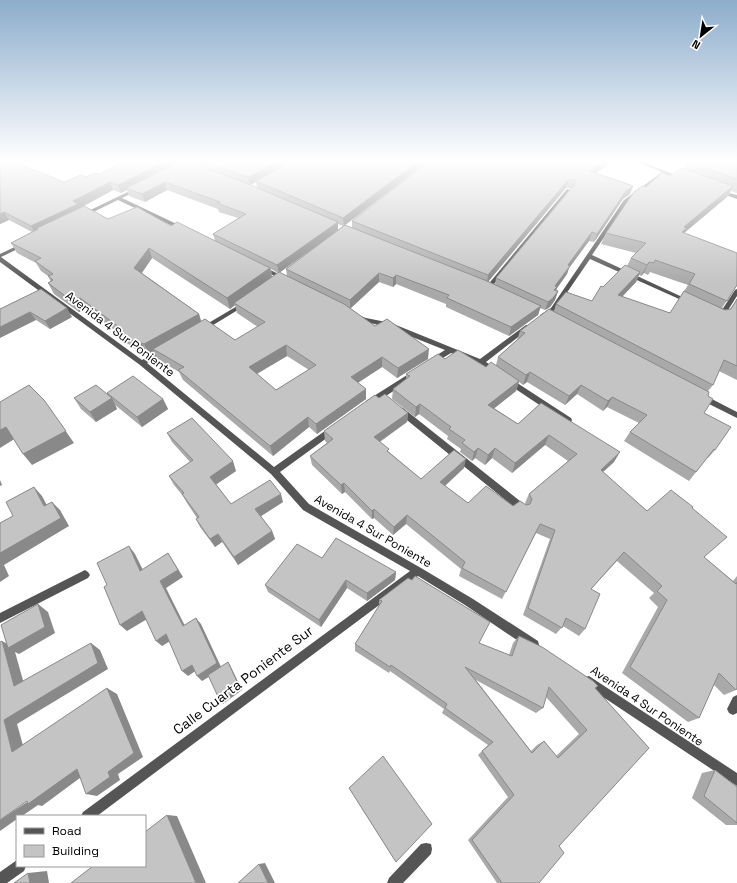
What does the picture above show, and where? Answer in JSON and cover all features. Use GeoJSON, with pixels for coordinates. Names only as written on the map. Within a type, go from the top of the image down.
{"type":"FeatureCollection","features":[{"type":"Feature","properties":{"kind":"street"},"geometry":{"type":"LineString","coordinates":[[77,218],[112,201]]}},
{"type":"Feature","properties":{"kind":"street"},"geometry":{"type":"LineString","coordinates":[[126,201],[188,232]]}},
{"type":"Feature","properties":{"kind":"street"},"geometry":{"type":"LineString","coordinates":[[488,288],[560,201]]}},
{"type":"Feature","properties":{"kind":"street"},"geometry":{"type":"LineString","coordinates":[[539,318],[553,309],[626,201]]}},
{"type":"Feature","properties":{"kind":"street"},"geometry":{"type":"LineString","coordinates":[[0,256],[28,242]]}},
{"type":"Feature","properties":{"kind":"street"},"geometry":{"type":"LineString","coordinates":[[589,256],[693,304]]}},
{"type":"Feature","properties":{"kind":"street","name":"Avenida 4 Sur Poniente"},"geometry":{"type":"LineString","coordinates":[[0,259],[142,363],[274,472],[306,507],[418,570],[541,650]]}},
{"type":"Feature","properties":{"kind":"street"},"geometry":{"type":"LineString","coordinates":[[258,266],[288,281]]}},
{"type":"Feature","properties":{"kind":"street"},"geometry":{"type":"LineString","coordinates":[[276,282],[288,273]]}},
{"type":"Feature","properties":{"kind":"street"},"geometry":{"type":"LineString","coordinates":[[480,285],[494,291]]}},
{"type":"Feature","properties":{"kind":"street"},"geometry":{"type":"LineString","coordinates":[[714,314],[721,317],[737,291]]}},
{"type":"Feature","properties":{"kind":"street"},"geometry":{"type":"LineString","coordinates":[[194,333],[252,299]]}},
{"type":"Feature","properties":{"kind":"street"},"geometry":{"type":"LineString","coordinates":[[535,310],[552,318]]}},
{"type":"Feature","properties":{"kind":"street"},"geometry":{"type":"LineString","coordinates":[[350,312],[364,320],[389,325],[481,362],[573,423]]}},
{"type":"Feature","properties":{"kind":"street"},"geometry":{"type":"LineString","coordinates":[[481,362],[533,323]]}},
{"type":"Feature","properties":{"kind":"street"},"geometry":{"type":"LineString","coordinates":[[142,363],[168,348]]}},
{"type":"Feature","properties":{"kind":"street"},"geometry":{"type":"LineString","coordinates":[[362,408],[387,399],[422,368],[451,350]]}},
{"type":"Feature","properties":{"kind":"street"},"geometry":{"type":"LineString","coordinates":[[696,394],[737,415]]}},
{"type":"Feature","properties":{"kind":"street"},"geometry":{"type":"LineString","coordinates":[[387,399],[522,508]]}},
{"type":"Feature","properties":{"kind":"street"},"geometry":{"type":"LineString","coordinates":[[274,472],[336,427]]}},
{"type":"Feature","properties":{"kind":"street","name":"Calle Cuarta Poniente Sur"},"geometry":{"type":"LineString","coordinates":[[88,815],[418,570]]}},
{"type":"Feature","properties":{"kind":"street"},"geometry":{"type":"LineString","coordinates":[[0,618],[85,575]]}},
{"type":"Feature","properties":{"kind":"street","name":"Avenida 4 Sur Poniente"},"geometry":{"type":"LineString","coordinates":[[580,676],[737,780]]}},
{"type":"Feature","properties":{"kind":"street"},"geometry":{"type":"LineString","coordinates":[[394,883],[426,849]]}},
{"type":"Feature","properties":{"kind":"street"},"geometry":{"type":"LineString","coordinates":[[0,880],[18,867]]}},
{"type":"Feature","properties":{"kind":"building"},"geometry":{"type":"Polygon","coordinates":[[[0,201],[73,201],[78,204],[31,226],[4,212],[0,214],[0,201]]]}},
{"type":"Feature","properties":{"kind":"building"},"geometry":{"type":"Polygon","coordinates":[[[218,201],[289,201],[338,222],[277,265],[213,234],[246,214],[217,203],[220,202],[218,201]]]}},
{"type":"Feature","properties":{"kind":"building"},"geometry":{"type":"Polygon","coordinates":[[[304,201],[365,201],[343,218],[304,201]]]}},
{"type":"Feature","properties":{"kind":"building"},"geometry":{"type":"Polygon","coordinates":[[[378,201],[550,201],[488,275],[352,221],[378,201]]]}},
{"type":"Feature","properties":{"kind":"building"},"geometry":{"type":"Polygon","coordinates":[[[561,201],[619,201],[597,234],[592,232],[568,265],[570,266],[555,286],[557,287],[554,290],[558,291],[548,302],[496,278],[561,201]]]}},
{"type":"Feature","properties":{"kind":"building"},"geometry":{"type":"Polygon","coordinates":[[[628,201],[715,201],[684,227],[687,228],[682,232],[737,253],[737,285],[727,301],[689,284],[695,274],[655,260],[654,263],[649,262],[647,265],[631,258],[646,243],[606,233],[628,201]]]}},
{"type":"Feature","properties":{"kind":"building"},"geometry":{"type":"Polygon","coordinates":[[[84,206],[108,219],[137,207],[171,226],[177,222],[270,268],[227,298],[149,248],[134,268],[199,314],[144,344],[142,343],[139,345],[116,329],[119,327],[80,298],[73,302],[48,283],[53,280],[48,276],[53,274],[35,261],[41,258],[11,243],[38,229],[37,228],[84,206]]]}},
{"type":"Feature","properties":{"kind":"building"},"geometry":{"type":"Polygon","coordinates":[[[345,225],[487,281],[541,306],[511,327],[447,298],[449,295],[396,275],[393,278],[379,273],[350,300],[286,269],[345,225]]]}},
{"type":"Feature","properties":{"kind":"building"},"geometry":{"type":"Polygon","coordinates":[[[625,265],[640,272],[618,295],[670,313],[684,291],[725,310],[731,309],[737,299],[737,366],[724,360],[713,385],[556,304],[566,292],[592,301],[601,286],[603,287],[625,265]]]}},
{"type":"Feature","properties":{"kind":"building"},"geometry":{"type":"Polygon","coordinates":[[[279,272],[344,304],[375,326],[387,319],[429,349],[398,368],[382,357],[351,377],[366,389],[316,424],[308,417],[270,446],[178,370],[184,367],[153,349],[205,319],[235,340],[265,322],[234,303],[279,272]],[[286,345],[249,367],[276,390],[316,365],[286,345]]]}},
{"type":"Feature","properties":{"kind":"building"},"geometry":{"type":"Polygon","coordinates":[[[41,289],[67,308],[45,321],[30,312],[0,327],[0,309],[41,289]]]}},
{"type":"Feature","properties":{"kind":"building"},"geometry":{"type":"Polygon","coordinates":[[[549,309],[709,392],[708,396],[713,399],[704,413],[731,427],[715,450],[714,449],[696,472],[630,432],[647,415],[612,397],[608,401],[581,385],[569,396],[530,372],[526,375],[498,357],[525,333],[520,331],[549,309]]]}},
{"type":"Feature","properties":{"kind":"building"},"geometry":{"type":"Polygon","coordinates":[[[458,350],[486,367],[491,362],[519,381],[488,405],[518,424],[541,403],[620,452],[601,470],[647,511],[671,490],[727,537],[704,557],[736,584],[737,582],[737,688],[736,690],[719,673],[699,718],[630,667],[667,600],[657,591],[662,586],[624,552],[591,589],[600,594],[585,629],[566,618],[562,628],[528,608],[555,530],[540,524],[506,592],[462,568],[465,562],[407,515],[394,527],[374,509],[372,511],[344,483],[341,485],[310,456],[333,439],[324,431],[375,395],[379,398],[385,394],[408,413],[374,437],[389,449],[387,451],[421,479],[454,450],[466,459],[440,482],[468,503],[486,486],[513,506],[520,501],[526,505],[530,504],[532,499],[529,494],[577,454],[549,435],[515,463],[495,448],[488,455],[478,448],[474,452],[462,443],[465,440],[449,429],[451,427],[420,404],[416,407],[393,389],[410,376],[406,374],[438,354],[445,359],[458,350]]]}},
{"type":"Feature","properties":{"kind":"building"},"geometry":{"type":"Polygon","coordinates":[[[133,376],[163,399],[137,417],[107,393],[133,376]]]}},
{"type":"Feature","properties":{"kind":"building"},"geometry":{"type":"Polygon","coordinates":[[[29,385],[44,400],[66,431],[23,454],[6,427],[0,430],[0,402],[29,385]]]}},
{"type":"Feature","properties":{"kind":"building"},"geometry":{"type":"Polygon","coordinates":[[[96,385],[112,398],[90,412],[74,398],[96,385]]]}},
{"type":"Feature","properties":{"kind":"building"},"geometry":{"type":"Polygon","coordinates":[[[192,418],[233,461],[210,477],[231,504],[270,480],[281,494],[255,509],[272,531],[234,557],[218,534],[210,539],[196,519],[199,517],[182,494],[184,493],[169,476],[193,460],[167,433],[192,418]]]}},
{"type":"Feature","properties":{"kind":"building"},"geometry":{"type":"Polygon","coordinates":[[[34,487],[44,506],[52,502],[61,518],[0,553],[0,523],[13,516],[6,502],[34,487]]]}},
{"type":"Feature","properties":{"kind":"building"},"geometry":{"type":"Polygon","coordinates":[[[336,538],[396,572],[367,593],[346,580],[319,620],[265,585],[297,544],[322,558],[336,538]]]}},
{"type":"Feature","properties":{"kind":"building"},"geometry":{"type":"Polygon","coordinates":[[[129,546],[140,571],[168,553],[178,570],[160,581],[183,626],[196,618],[217,663],[197,676],[192,665],[182,671],[166,634],[156,641],[142,611],[120,625],[104,587],[107,585],[97,563],[129,546]]]}},
{"type":"Feature","properties":{"kind":"building"},"geometry":{"type":"Polygon","coordinates":[[[415,576],[490,622],[479,643],[512,656],[519,636],[542,647],[593,681],[598,686],[595,688],[649,748],[559,846],[564,853],[539,883],[502,883],[472,840],[514,795],[482,751],[493,742],[445,708],[447,704],[391,665],[390,667],[355,644],[382,601],[379,600],[408,578],[412,580],[415,576]],[[465,667],[532,753],[544,741],[558,758],[587,730],[549,687],[543,708],[465,667]]]}},
{"type":"Feature","properties":{"kind":"building"},"geometry":{"type":"Polygon","coordinates":[[[38,604],[45,627],[8,648],[1,625],[38,604]]]}},
{"type":"Feature","properties":{"kind":"building"},"geometry":{"type":"Polygon","coordinates":[[[2,641],[14,686],[91,643],[98,663],[4,720],[12,752],[107,688],[134,753],[108,772],[110,777],[86,794],[77,769],[28,804],[27,801],[0,820],[0,642],[2,641]]]}},
{"type":"Feature","properties":{"kind":"building"},"geometry":{"type":"Polygon","coordinates":[[[228,662],[240,688],[220,701],[208,675],[228,662]]]}},
{"type":"Feature","properties":{"kind":"building"},"geometry":{"type":"Polygon","coordinates":[[[383,756],[432,824],[396,862],[349,788],[383,756]]]}},
{"type":"Feature","properties":{"kind":"building"},"geometry":{"type":"Polygon","coordinates":[[[715,770],[737,787],[737,823],[704,796],[715,770]]]}},
{"type":"Feature","properties":{"kind":"building"},"geometry":{"type":"Polygon","coordinates":[[[167,815],[196,883],[71,883],[92,867],[146,867],[146,831],[167,815]]]}},
{"type":"Feature","properties":{"kind":"building"},"geometry":{"type":"Polygon","coordinates":[[[259,864],[268,883],[238,883],[259,864]]]}},
{"type":"Feature","properties":{"kind":"building"},"geometry":{"type":"Polygon","coordinates":[[[28,873],[30,883],[14,883],[28,873]]]}}]}
